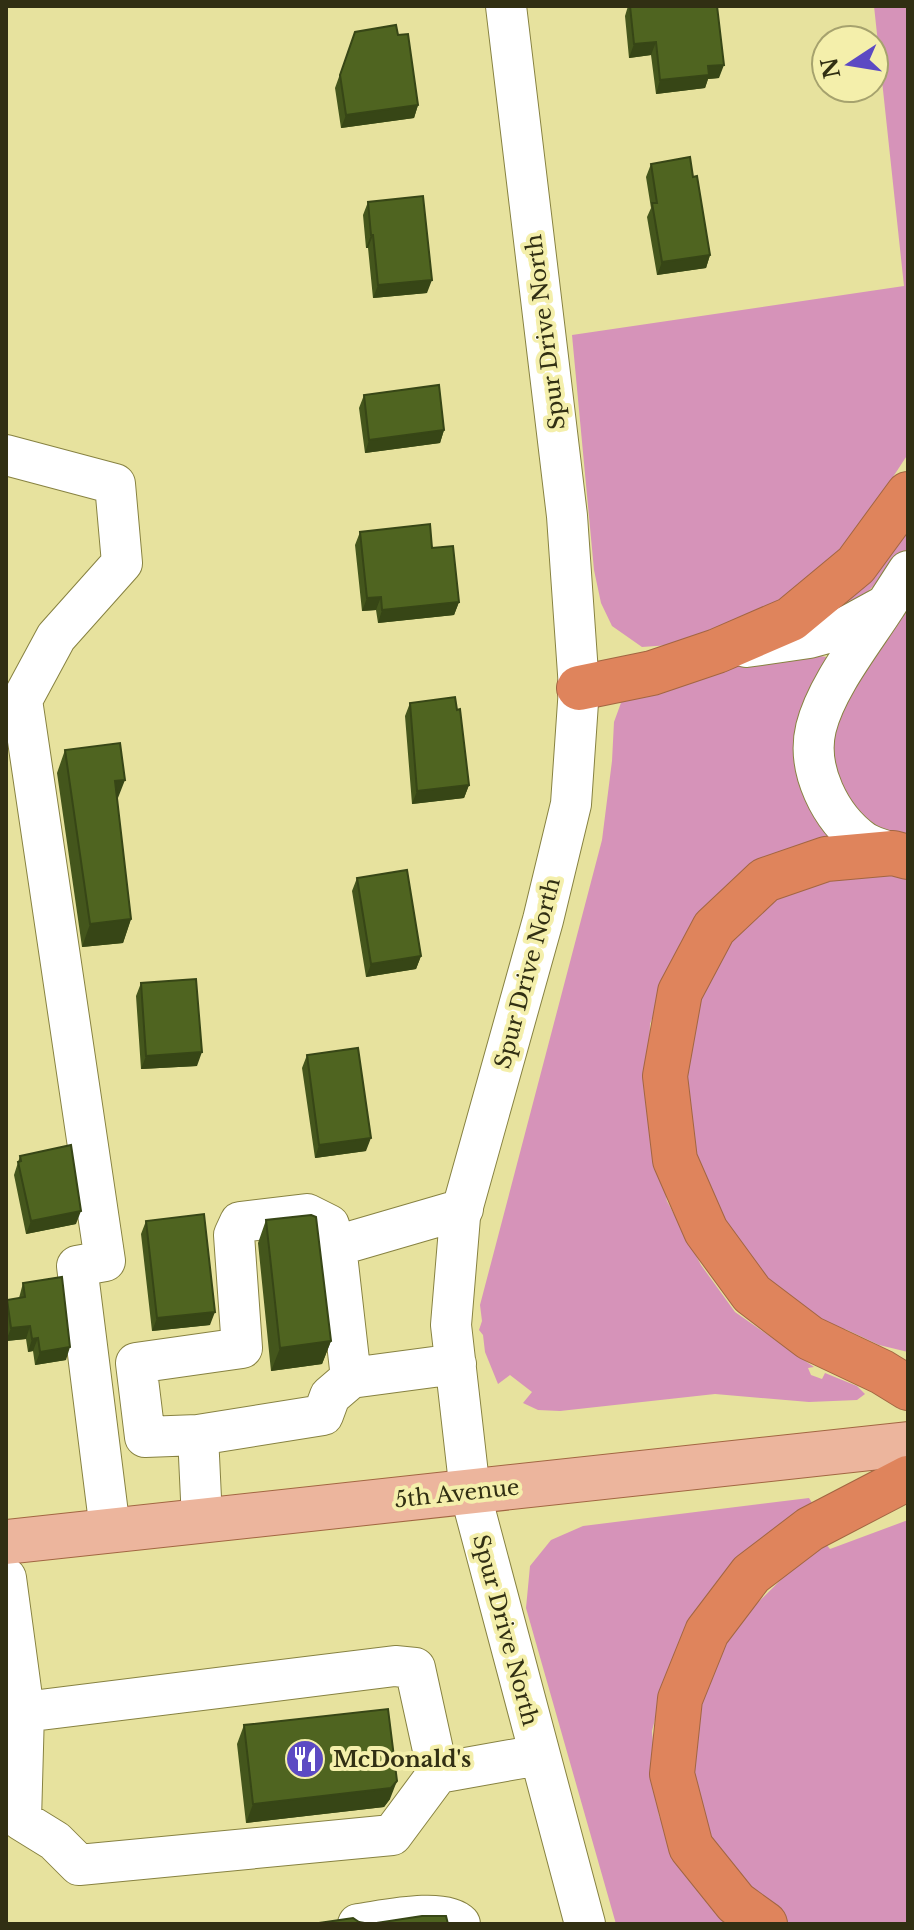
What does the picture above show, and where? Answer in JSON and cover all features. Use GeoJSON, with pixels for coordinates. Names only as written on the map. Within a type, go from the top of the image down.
{"type":"FeatureCollection","features":[{"type":"Feature","properties":{"kind":"highway"},"geometry":{"type":"LineString","coordinates":[[579,688],[652,673],[717,651],[791,619],[856,565],[908,494]]}},
{"type":"Feature","properties":{"kind":"highway"},"geometry":{"type":"LineString","coordinates":[[900,855],[826,859],[765,880],[714,928],[680,992],[665,1076],[675,1160],[706,1231],[752,1294],[810,1338],[882,1372],[908,1388]]}},
{"type":"Feature","properties":{"kind":"highway"},"geometry":{"type":"LineString","coordinates":[[765,1924],[736,1903],[691,1847],[672,1774],[680,1699],[707,1632],[751,1574],[810,1529],[908,1478]]}},
{"type":"Feature","properties":{"kind":"main road","name":"5th Avenue"},"geometry":{"type":"LineString","coordinates":[[6,1542],[908,1444]]}},
{"type":"Feature","properties":{"kind":"street","name":"Spur Drive North"},"geometry":{"type":"LineString","coordinates":[[506,6],[567,516],[579,688],[571,804],[543,920],[463,1209],[451,1325],[470,1492],[585,1924]]}},
{"type":"Feature","properties":{"kind":"street"},"geometry":{"type":"LineString","coordinates":[[6,455],[115,484],[122,563],[56,637],[22,700],[105,1261],[77,1266],[110,1530]]}},
{"type":"Feature","properties":{"kind":"street"},"geometry":{"type":"LineString","coordinates":[[900,855],[866,843],[847,826],[829,803],[815,768],[815,730],[828,696],[908,571]]}},
{"type":"Feature","properties":{"kind":"street"},"geometry":{"type":"LineString","coordinates":[[717,651],[809,638],[842,629],[886,605]]}},
{"type":"Feature","properties":{"kind":"street"},"geometry":{"type":"LineString","coordinates":[[336,1246],[463,1209]]}},
{"type":"Feature","properties":{"kind":"street"},"geometry":{"type":"LineString","coordinates":[[351,1378],[336,1246],[329,1225],[307,1214],[240,1222],[234,1235],[242,1348],[136,1363],[145,1437],[198,1435],[323,1415],[330,1396],[351,1378],[456,1364]]}},
{"type":"Feature","properties":{"kind":"street"},"geometry":{"type":"LineString","coordinates":[[198,1435],[202,1520]]}},
{"type":"Feature","properties":{"kind":"street"},"geometry":{"type":"LineString","coordinates":[[6,1578],[24,1712],[21,1820],[55,1841],[79,1865],[392,1835],[438,1773],[539,1755]]}},
{"type":"Feature","properties":{"kind":"street"},"geometry":{"type":"LineString","coordinates":[[24,1712],[395,1666],[415,1668],[438,1773]]}},
{"type":"Feature","properties":{"kind":"street"},"geometry":{"type":"LineString","coordinates":[[358,1924],[441,1915],[460,1924]]}},
{"type":"Feature","properties":{"kind":"shaded area"},"geometry":{"type":"Polygon","coordinates":[[[874,6],[908,6],[908,454],[859,529],[817,574],[771,610],[698,643],[642,647],[612,626],[601,603],[594,570],[572,335],[904,286],[884,104],[890,104],[890,24],[876,24],[874,6]]]}},
{"type":"Feature","properties":{"kind":"shaded area"},"geometry":{"type":"Polygon","coordinates":[[[908,521],[908,547],[895,565],[859,600],[826,614],[908,521]]]}},
{"type":"Feature","properties":{"kind":"shaded area"},"geometry":{"type":"Polygon","coordinates":[[[908,597],[908,838],[876,827],[846,805],[828,772],[838,698],[908,597]]]}},
{"type":"Feature","properties":{"kind":"shaded area"},"geometry":{"type":"Polygon","coordinates":[[[803,653],[832,658],[809,705],[844,833],[725,888],[681,942],[650,1024],[648,1115],[667,1201],[701,1265],[735,1312],[814,1367],[808,1368],[811,1375],[822,1379],[825,1373],[857,1386],[865,1394],[857,1400],[809,1402],[715,1394],[560,1411],[538,1410],[523,1403],[532,1392],[510,1375],[498,1384],[479,1330],[482,1321],[480,1305],[602,840],[614,722],[622,700],[727,666],[803,653]]]}},
{"type":"Feature","properties":{"kind":"shaded area"},"geometry":{"type":"Polygon","coordinates":[[[865,867],[908,874],[908,1352],[879,1345],[845,1329],[836,1341],[773,1297],[720,1231],[689,1155],[682,1070],[694,993],[738,925],[795,884],[865,867]]]}},
{"type":"Feature","properties":{"kind":"shaded area"},"geometry":{"type":"Polygon","coordinates":[[[809,1498],[817,1511],[667,1673],[652,1731],[659,1816],[707,1903],[737,1924],[616,1924],[526,1608],[530,1566],[551,1540],[583,1526],[809,1498]]]}},
{"type":"Feature","properties":{"kind":"shaded area"},"geometry":{"type":"Polygon","coordinates":[[[908,1520],[908,1924],[793,1924],[770,1914],[711,1848],[685,1735],[725,1635],[822,1539],[830,1549],[908,1520]]]}},
{"type":"Feature","properties":{"kind":"building"},"geometry":{"type":"Polygon","coordinates":[[[630,6],[717,6],[724,65],[708,66],[709,75],[660,80],[656,42],[634,44],[630,6]]]}},
{"type":"Feature","properties":{"kind":"building"},"geometry":{"type":"Polygon","coordinates":[[[396,25],[398,35],[408,34],[418,105],[346,115],[340,75],[355,32],[396,25]]]}},
{"type":"Feature","properties":{"kind":"building"},"geometry":{"type":"Polygon","coordinates":[[[690,157],[693,177],[697,176],[710,255],[662,262],[652,203],[657,203],[651,164],[690,157]]]}},
{"type":"Feature","properties":{"kind":"building"},"geometry":{"type":"Polygon","coordinates":[[[423,196],[432,280],[378,285],[368,202],[423,196]]]}},
{"type":"Feature","properties":{"kind":"building"},"geometry":{"type":"Polygon","coordinates":[[[439,385],[444,430],[369,440],[364,395],[439,385]]]}},
{"type":"Feature","properties":{"kind":"building"},"geometry":{"type":"Polygon","coordinates":[[[430,524],[432,548],[453,546],[459,602],[382,610],[381,597],[367,598],[360,532],[430,524]]]}},
{"type":"Feature","properties":{"kind":"building"},"geometry":{"type":"Polygon","coordinates":[[[455,697],[457,710],[460,709],[469,785],[417,791],[410,703],[455,697]]]}},
{"type":"Feature","properties":{"kind":"building"},"geometry":{"type":"Polygon","coordinates":[[[120,743],[125,780],[115,781],[131,919],[90,924],[65,750],[120,743]]]}},
{"type":"Feature","properties":{"kind":"building"},"geometry":{"type":"Polygon","coordinates":[[[407,870],[421,956],[371,964],[357,878],[407,870]]]}},
{"type":"Feature","properties":{"kind":"building"},"geometry":{"type":"Polygon","coordinates":[[[196,979],[202,1052],[146,1056],[141,983],[196,979]]]}},
{"type":"Feature","properties":{"kind":"building"},"geometry":{"type":"Polygon","coordinates":[[[358,1048],[371,1138],[319,1145],[307,1055],[358,1048]]]}},
{"type":"Feature","properties":{"kind":"building"},"geometry":{"type":"Polygon","coordinates":[[[71,1145],[81,1211],[31,1221],[18,1162],[21,1161],[20,1156],[71,1145]]]}},
{"type":"Feature","properties":{"kind":"building"},"geometry":{"type":"Polygon","coordinates":[[[204,1214],[215,1312],[157,1318],[146,1221],[204,1214]]]}},
{"type":"Feature","properties":{"kind":"building"},"geometry":{"type":"Polygon","coordinates":[[[316,1217],[331,1341],[280,1348],[266,1220],[316,1217]]]}},
{"type":"Feature","properties":{"kind":"building"},"geometry":{"type":"Polygon","coordinates":[[[62,1277],[70,1347],[40,1352],[38,1338],[32,1339],[30,1326],[11,1328],[7,1300],[25,1297],[23,1283],[62,1277]]]}},
{"type":"Feature","properties":{"kind":"building"},"geometry":{"type":"Polygon","coordinates":[[[388,1709],[397,1781],[391,1788],[253,1804],[244,1725],[388,1709]]]}},
{"type":"Feature","properties":{"kind":"building"},"geometry":{"type":"Polygon","coordinates":[[[422,1916],[446,1916],[448,1924],[370,1924],[422,1916]]]}},
{"type":"Feature","properties":{"kind":"building"},"geometry":{"type":"Polygon","coordinates":[[[353,1918],[370,1924],[312,1924],[353,1918]]]}},
{"type":"Feature","properties":{"kind":"place","name":"McDonald's"},"geometry":{"type":"Point","coordinates":[305,1759]}}]}
